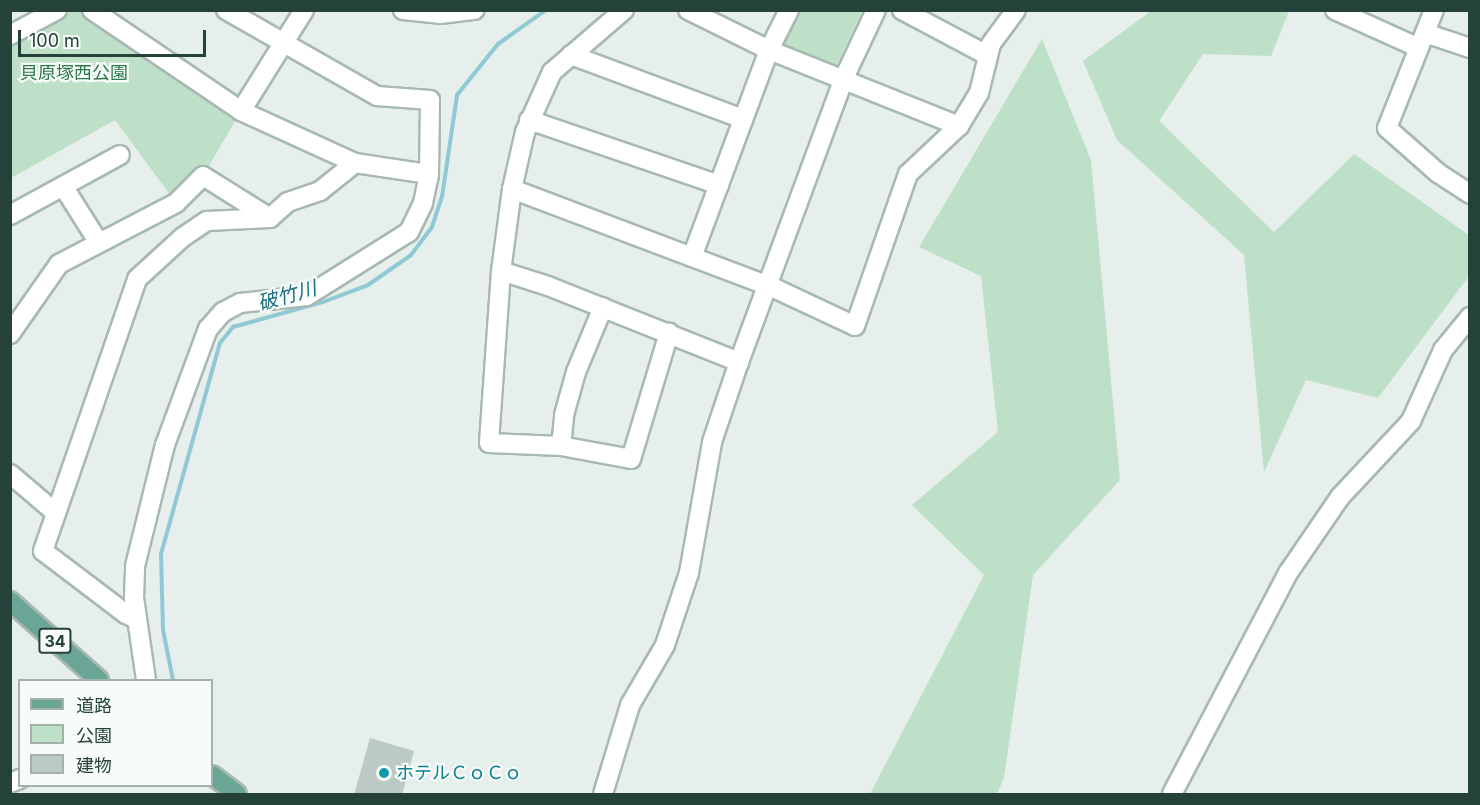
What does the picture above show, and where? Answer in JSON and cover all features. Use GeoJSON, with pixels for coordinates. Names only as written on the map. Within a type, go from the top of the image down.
{"type":"FeatureCollection","features":[{"type":"Feature","properties":{"kind":"main road","name":"34"},"geometry":{"type":"LineString","coordinates":[[10,601],[97,679]]}},
{"type":"Feature","properties":{"kind":"main road"},"geometry":{"type":"LineString","coordinates":[[213,776],[237,795]]}},
{"type":"Feature","properties":{"kind":"street"},"geometry":{"type":"LineString","coordinates":[[10,35],[57,10]]}},
{"type":"Feature","properties":{"kind":"street"},"geometry":{"type":"LineString","coordinates":[[92,10],[241,111],[355,163],[429,174]]}},
{"type":"Feature","properties":{"kind":"street"},"geometry":{"type":"LineString","coordinates":[[146,679],[137,619],[135,566],[165,445],[208,329],[223,312],[240,303],[307,296],[401,238],[409,232],[423,203],[429,174],[430,100],[377,96],[282,45],[226,10]]}},
{"type":"Feature","properties":{"kind":"street"},"geometry":{"type":"LineString","coordinates":[[241,111],[304,10]]}},
{"type":"Feature","properties":{"kind":"street"},"geometry":{"type":"LineString","coordinates":[[403,10],[440,14],[475,10]]}},
{"type":"Feature","properties":{"kind":"street"},"geometry":{"type":"LineString","coordinates":[[624,10],[552,72],[529,120],[512,189],[501,271],[489,443],[561,446],[631,459],[669,333]]}},
{"type":"Feature","properties":{"kind":"street"},"geometry":{"type":"LineString","coordinates":[[688,10],[769,50],[844,78],[959,126]]}},
{"type":"Feature","properties":{"kind":"street"},"geometry":{"type":"LineString","coordinates":[[692,257],[769,50],[789,10]]}},
{"type":"Feature","properties":{"kind":"street"},"geometry":{"type":"LineString","coordinates":[[603,795],[630,705],[665,645],[689,573],[712,442],[739,362],[844,78],[876,10]]}},
{"type":"Feature","properties":{"kind":"street"},"geometry":{"type":"LineString","coordinates":[[902,10],[987,55]]}},
{"type":"Feature","properties":{"kind":"street"},"geometry":{"type":"LineString","coordinates":[[512,189],[767,286],[855,326],[908,174],[959,126],[979,93],[987,55],[1016,10]]}},
{"type":"Feature","properties":{"kind":"street"},"geometry":{"type":"LineString","coordinates":[[1335,10],[1422,40],[1470,48]]}},
{"type":"Feature","properties":{"kind":"street"},"geometry":{"type":"LineString","coordinates":[[1434,10],[1387,128],[1438,174],[1470,194]]}},
{"type":"Feature","properties":{"kind":"street"},"geometry":{"type":"LineString","coordinates":[[571,55],[743,119]]}},
{"type":"Feature","properties":{"kind":"street"},"geometry":{"type":"LineString","coordinates":[[529,120],[719,185]]}},
{"type":"Feature","properties":{"kind":"street"},"geometry":{"type":"LineString","coordinates":[[10,215],[120,155]]}},
{"type":"Feature","properties":{"kind":"street"},"geometry":{"type":"LineString","coordinates":[[137,619],[126,614],[44,551],[137,279],[183,237],[207,221],[270,218],[288,202],[320,191],[355,163]]}},
{"type":"Feature","properties":{"kind":"street"},"geometry":{"type":"LineString","coordinates":[[10,334],[59,264],[176,203],[203,176],[270,218]]}},
{"type":"Feature","properties":{"kind":"street"},"geometry":{"type":"LineString","coordinates":[[63,186],[99,243]]}},
{"type":"Feature","properties":{"kind":"street"},"geometry":{"type":"LineString","coordinates":[[501,271],[603,307],[739,362]]}},
{"type":"Feature","properties":{"kind":"street"},"geometry":{"type":"LineString","coordinates":[[561,446],[564,415],[576,372],[603,307]]}},
{"type":"Feature","properties":{"kind":"street"},"geometry":{"type":"LineString","coordinates":[[1172,795],[1239,661],[1294,564],[1340,497],[1411,421],[1443,350],[1470,317]]}},
{"type":"Feature","properties":{"kind":"street"},"geometry":{"type":"LineString","coordinates":[[10,474],[56,513]]}},
{"type":"Feature","properties":{"kind":"green space","name":"貝原塚西公園"},"geometry":{"type":"Polygon","coordinates":[[[56,11],[100,11],[241,111],[203,176],[176,203],[115,120],[11,178],[10,35],[56,11]]]}},
{"type":"Feature","properties":{"kind":"green space"},"geometry":{"type":"Polygon","coordinates":[[[795,11],[862,11],[837,65],[834,67],[783,49],[780,42],[795,11]]]}},
{"type":"Feature","properties":{"kind":"green space"},"geometry":{"type":"Polygon","coordinates":[[[1151,11],[1289,11],[1271,56],[1203,54],[1159,121],[1274,232],[1354,154],[1469,235],[1469,276],[1378,398],[1306,380],[1264,472],[1244,255],[1117,140],[1083,61],[1151,11]]]}},
{"type":"Feature","properties":{"kind":"green space"},"geometry":{"type":"Polygon","coordinates":[[[1042,39],[1091,160],[1120,480],[1033,575],[1004,778],[997,794],[870,794],[984,575],[912,505],[998,432],[981,276],[919,247],[1042,39]]]}},
{"type":"Feature","properties":{"kind":"building","name":"ホテルＣｏＣｏ"},"geometry":{"type":"Polygon","coordinates":[[[370,738],[414,751],[402,795],[354,795],[370,738]]]}},
{"type":"Feature","properties":{"kind":"waterway","name":"破竹川"},"geometry":{"type":"LineString","coordinates":[[173,679],[163,630],[161,554],[220,343],[233,327],[323,302],[368,285],[411,255],[432,227],[442,197],[457,95],[498,44],[546,10]]}},
{"type":"Feature","properties":{"kind":"place","name":"ホテルＣｏＣｏ"},"geometry":{"type":"Point","coordinates":[384,773]}}]}
